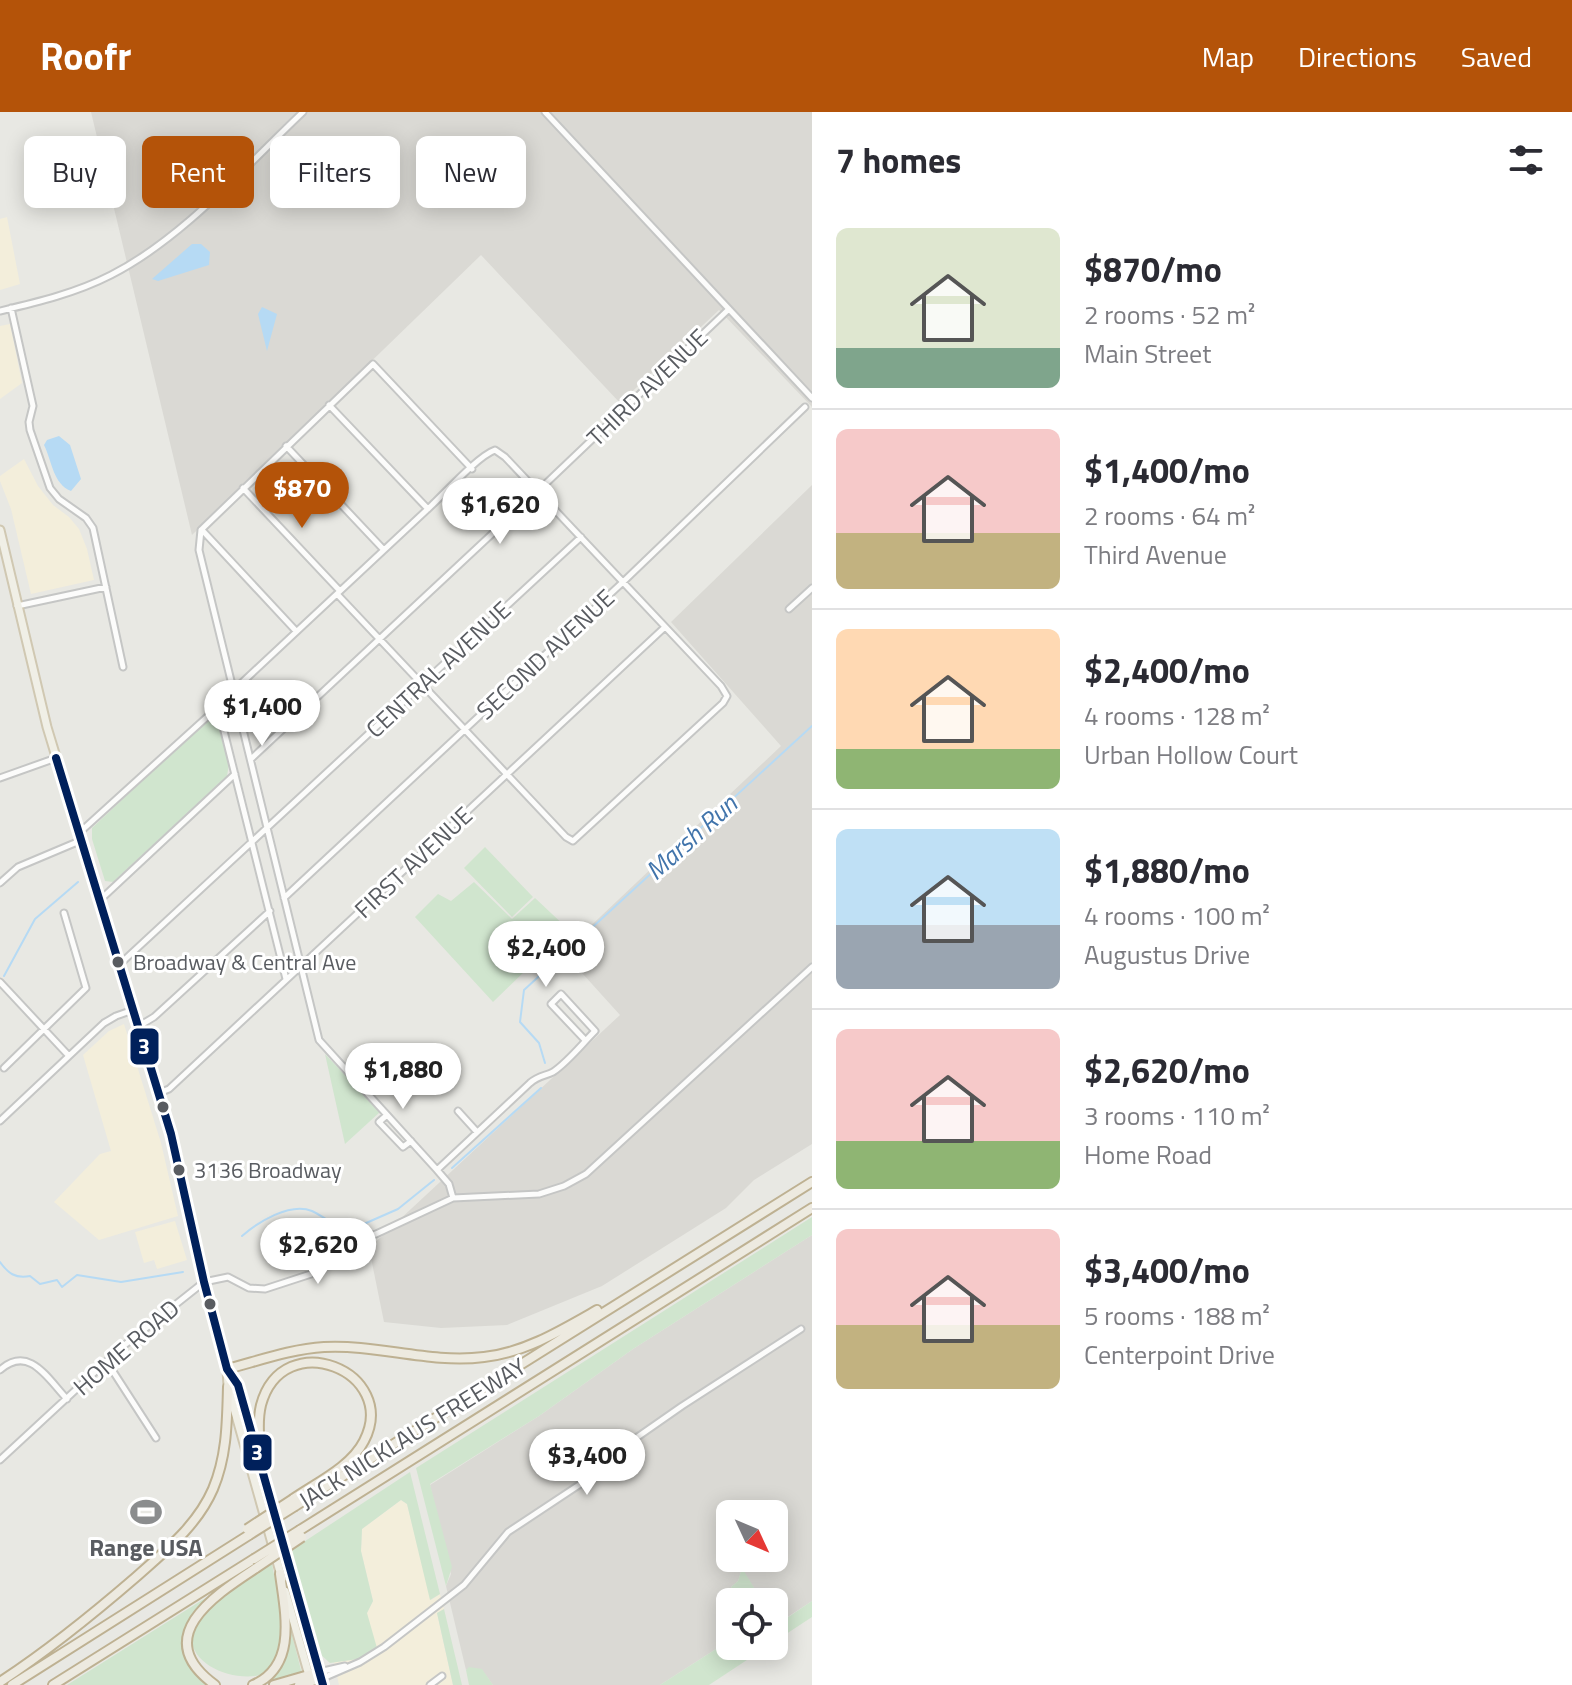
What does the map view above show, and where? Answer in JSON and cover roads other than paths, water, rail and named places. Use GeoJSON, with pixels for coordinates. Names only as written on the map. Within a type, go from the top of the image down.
{"type":"FeatureCollection","features":[{"type":"Feature","properties":{"kind":"highway","name":"JACK NICKLAUS FREEWAY"},"geometry":{"type":"LineString","coordinates":[[12,1685],[294,1503],[385,1450],[812,1182]]}},
{"type":"Feature","properties":{"kind":"highway","name":"JACK NICKLAUS FREEWAY"},"geometry":{"type":"LineString","coordinates":[[53,1685],[255,1563],[391,1473],[812,1208]]}},
{"type":"Feature","properties":{"kind":"highway"},"geometry":{"type":"LineString","coordinates":[[227,1369],[321,1347],[462,1359],[509,1352],[552,1334],[661,1276]]}},
{"type":"Feature","properties":{"kind":"highway"},"geometry":{"type":"LineString","coordinates":[[263,1473],[260,1408],[273,1381],[284,1371],[311,1362],[337,1366],[347,1372],[363,1389],[367,1400],[370,1411],[368,1433],[349,1460],[294,1503]]}},
{"type":"Feature","properties":{"kind":"highway"},"geometry":{"type":"LineString","coordinates":[[0,1682],[80,1626],[173,1544],[195,1519],[212,1491],[222,1462],[227,1433],[228,1387]]}},
{"type":"Feature","properties":{"kind":"highway"},"geometry":{"type":"LineString","coordinates":[[215,1685],[199,1672],[190,1653],[189,1632],[192,1623],[210,1600],[255,1563]]}},
{"type":"Feature","properties":{"kind":"highway"},"geometry":{"type":"LineString","coordinates":[[253,1685],[270,1674],[282,1657],[286,1632],[280,1574]]}},
{"type":"Feature","properties":{"kind":"highway"},"geometry":{"type":"LineString","coordinates":[[299,1685],[321,1678]]}},
{"type":"Feature","properties":{"kind":"highway"},"geometry":{"type":"LineString","coordinates":[[274,1685],[311,1681]]}},
{"type":"Feature","properties":{"kind":"main road"},"geometry":{"type":"LineString","coordinates":[[0,530],[56,758],[177,1156],[204,1282],[227,1369],[228,1387],[311,1681]]}},
{"type":"Feature","properties":{"kind":"main road"},"geometry":{"type":"LineString","coordinates":[[227,1369],[238,1385],[321,1678]]}},
{"type":"Feature","properties":{"kind":"street"},"geometry":{"type":"LineString","coordinates":[[0,311],[80,289],[156,248],[303,112]]}},
{"type":"Feature","properties":{"kind":"street"},"geometry":{"type":"LineString","coordinates":[[545,112],[812,398]]}},
{"type":"Feature","properties":{"kind":"street"},"geometry":{"type":"LineString","coordinates":[[11,308],[33,406],[29,422],[36,454],[54,494],[86,518],[93,528],[123,667]]}},
{"type":"Feature","properties":{"kind":"street","name":"THIRD AVENUE"},"geometry":{"type":"LineString","coordinates":[[250,760],[729,309]]}},
{"type":"Feature","properties":{"kind":"street"},"geometry":{"type":"LineString","coordinates":[[453,1198],[449,1184],[437,1170],[323,1047],[283,898],[199,550],[201,530],[373,364],[472,469]]}},
{"type":"Feature","properties":{"kind":"street"},"geometry":{"type":"LineString","coordinates":[[329,405],[428,509]]}},
{"type":"Feature","properties":{"kind":"street","name":"SECOND AVENUE"},"geometry":{"type":"LineString","coordinates":[[283,898],[623,582],[805,407]]}},
{"type":"Feature","properties":{"kind":"street"},"geometry":{"type":"LineString","coordinates":[[286,446],[384,550]]}},
{"type":"Feature","properties":{"kind":"street"},"geometry":{"type":"LineString","coordinates":[[233,691],[338,592],[428,509],[495,450],[538,491],[727,696],[573,841],[464,729],[380,639],[338,592],[243,488]]}},
{"type":"Feature","properties":{"kind":"street"},"geometry":{"type":"LineString","coordinates":[[201,530],[297,631]]}},
{"type":"Feature","properties":{"kind":"street","name":"CENTRAL AVENUE"},"geometry":{"type":"LineString","coordinates":[[120,964],[581,537]]}},
{"type":"Feature","properties":{"kind":"street"},"geometry":{"type":"LineString","coordinates":[[17,606],[106,587]]}},
{"type":"Feature","properties":{"kind":"street"},"geometry":{"type":"LineString","coordinates":[[789,609],[812,588]]}},
{"type":"Feature","properties":{"kind":"street","name":"FIRST AVENUE"},"geometry":{"type":"LineString","coordinates":[[159,1093],[169,1089],[665,627]]}},
{"type":"Feature","properties":{"kind":"street"},"geometry":{"type":"LineString","coordinates":[[0,883],[18,867],[80,837],[218,707],[286,980]]}},
{"type":"Feature","properties":{"kind":"street"},"geometry":{"type":"LineString","coordinates":[[0,778],[56,758]]}},
{"type":"Feature","properties":{"kind":"street"},"geometry":{"type":"LineString","coordinates":[[100,900],[235,774]]}},
{"type":"Feature","properties":{"kind":"street"},"geometry":{"type":"LineString","coordinates":[[139,1026],[154,1017],[270,911]]}},
{"type":"Feature","properties":{"kind":"street"},"geometry":{"type":"LineString","coordinates":[[4,1068],[86,988],[64,913]]}},
{"type":"Feature","properties":{"kind":"street"},"geometry":{"type":"LineString","coordinates":[[204,1282],[228,1277],[249,1288],[265,1289],[311,1274],[336,1246],[376,1234],[453,1198],[539,1194],[564,1186],[586,1174],[812,967]]}},
{"type":"Feature","properties":{"kind":"street"},"geometry":{"type":"LineString","coordinates":[[0,982],[69,1056]]}},
{"type":"Feature","properties":{"kind":"street"},"geometry":{"type":"LineString","coordinates":[[437,1170],[530,1083],[539,1076],[552,1073],[595,1031],[561,994],[551,1004],[585,1040]]}},
{"type":"Feature","properties":{"kind":"street"},"geometry":{"type":"LineString","coordinates":[[0,1121],[110,1019],[134,1010]]}},
{"type":"Feature","properties":{"kind":"street"},"geometry":{"type":"LineString","coordinates":[[458,1111],[477,1132]]}},
{"type":"Feature","properties":{"kind":"street"},"geometry":{"type":"LineString","coordinates":[[387,1115],[379,1122],[403,1147],[411,1141]]}},
{"type":"Feature","properties":{"kind":"street","name":"HOME ROAD"},"geometry":{"type":"LineString","coordinates":[[0,1460],[107,1362],[204,1282]]}},
{"type":"Feature","properties":{"kind":"street"},"geometry":{"type":"LineString","coordinates":[[321,1678],[384,1647],[464,1585],[508,1532],[585,1481],[626,1445],[699,1394],[801,1329]]}},
{"type":"Feature","properties":{"kind":"street"},"geometry":{"type":"LineString","coordinates":[[0,1370],[14,1360],[26,1360],[36,1366],[67,1399]]}},
{"type":"Feature","properties":{"kind":"street"},"geometry":{"type":"LineString","coordinates":[[107,1362],[156,1438]]}},
{"type":"Feature","properties":{"kind":"street"},"geometry":{"type":"LineString","coordinates":[[430,1685],[442,1676]]}},
{"type":"Feature","properties":{"kind":"water"},"geometry":{"type":"Polygon","coordinates":[[[192,244],[201,244],[210,252],[209,265],[158,281],[152,279],[192,244]]]}},
{"type":"Feature","properties":{"kind":"water"},"geometry":{"type":"Polygon","coordinates":[[[262,307],[277,314],[267,351],[258,314],[262,307]]]}},
{"type":"Feature","properties":{"kind":"water"},"geometry":{"type":"Polygon","coordinates":[[[59,436],[70,445],[81,479],[71,491],[57,478],[44,445],[47,440],[59,436]]]}},
{"type":"Feature","properties":{"kind":"waterway","name":"Marsh Run"},"geometry":{"type":"LineString","coordinates":[[545,1063],[539,1043],[520,1022],[524,990],[812,726]]}},
{"type":"Feature","properties":{"kind":"waterway"},"geometry":{"type":"LineString","coordinates":[[4,976],[35,919],[78,882]]}},
{"type":"Feature","properties":{"kind":"waterway","name":"Marsh Run"},"geometry":{"type":"LineString","coordinates":[[452,1168],[541,1088]]}},
{"type":"Feature","properties":{"kind":"waterway","name":"Marsh Run"},"geometry":{"type":"LineString","coordinates":[[357,1227],[398,1209],[434,1180]]}},
{"type":"Feature","properties":{"kind":"waterway","name":"Marsh Run"},"geometry":{"type":"LineString","coordinates":[[242,1236],[265,1220],[294,1209],[312,1211],[345,1232],[350,1229]]}},
{"type":"Feature","properties":{"kind":"waterway","name":"Marsh Run"},"geometry":{"type":"LineString","coordinates":[[0,1262],[16,1276],[30,1276],[40,1284],[57,1280],[62,1287],[77,1275],[121,1282],[183,1272]]}},
{"type":"Feature","properties":{"kind":"place","name":"Broadway & Central Ave"},"geometry":{"type":"Point","coordinates":[118,962]}},
{"type":"Feature","properties":{"kind":"place","name":"3136 Broadway"},"geometry":{"type":"Point","coordinates":[179,1170]}},
{"type":"Feature","properties":{"kind":"place","name":"Range USA"},"geometry":{"type":"Point","coordinates":[146,1512]}}]}
